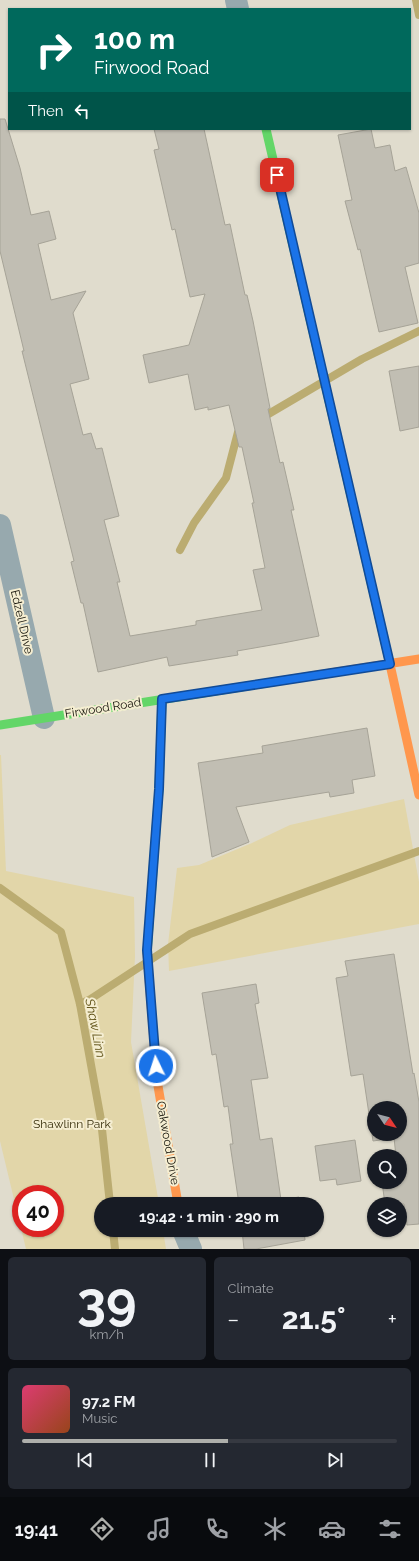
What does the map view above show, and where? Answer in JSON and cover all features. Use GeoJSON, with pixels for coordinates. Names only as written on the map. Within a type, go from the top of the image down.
{"type":"FeatureCollection","features":[{"type":"Feature","properties":{"kind":"street"},"geometry":{"type":"LineString","coordinates":[[266,130],[419,795]]}},
{"type":"Feature","properties":{"kind":"street","name":"Edzell Drive"},"geometry":{"type":"LineString","coordinates":[[0,526],[44,718]]}},
{"type":"Feature","properties":{"kind":"street","name":"Firwood Road"},"geometry":{"type":"LineString","coordinates":[[0,725],[419,660]]}},
{"type":"Feature","properties":{"kind":"street","name":"Oakwood Drive"},"geometry":{"type":"LineString","coordinates":[[162,699],[159,789],[147,950],[157,1080],[177,1197]]}},
{"type":"Feature","properties":{"kind":"street"},"geometry":{"type":"LineString","coordinates":[[187,1237],[191,1249]]}},
{"type":"Feature","properties":{"kind":"green space","name":"Shawlinn Park"},"geometry":{"type":"Polygon","coordinates":[[[0,755],[6,871],[134,897],[135,956],[131,1042],[158,1197],[94,1197],[94,1237],[164,1237],[166,1249],[26,1249],[23,1237],[64,1237],[64,1185],[12,1185],[12,1191],[0,1141],[0,755]]]}},
{"type":"Feature","properties":{"kind":"green space"},"geometry":{"type":"Polygon","coordinates":[[[404,799],[419,882],[419,924],[169,971],[168,944],[177,868],[199,865],[290,825],[404,799]]]}},
{"type":"Feature","properties":{"kind":"building"},"geometry":{"type":"Polygon","coordinates":[[[0,119],[5,119],[20,168],[31,215],[49,211],[56,239],[38,244],[51,300],[86,291],[73,313],[89,379],[70,384],[83,435],[91,433],[96,449],[102,448],[119,516],[104,520],[120,582],[117,582],[130,636],[196,625],[196,621],[262,610],[253,570],[265,568],[252,503],[254,503],[242,447],[239,447],[229,405],[208,410],[208,407],[195,410],[188,374],[149,383],[143,355],[189,345],[205,294],[190,297],[175,229],[172,230],[154,150],[159,149],[154,130],[204,130],[225,225],[230,224],[245,295],[247,295],[253,321],[270,408],[268,409],[280,463],[283,462],[294,510],[291,510],[319,636],[237,651],[238,655],[169,666],[167,657],[98,672],[83,603],[81,603],[71,562],[74,561],[22,351],[24,351],[0,251],[0,119]]]}},
{"type":"Feature","properties":{"kind":"building"},"geometry":{"type":"Polygon","coordinates":[[[371,130],[375,148],[390,145],[395,171],[406,167],[419,213],[419,263],[405,267],[418,323],[379,332],[360,249],[358,250],[345,201],[352,200],[338,135],[371,130]]]}},
{"type":"Feature","properties":{"kind":"building"},"geometry":{"type":"Polygon","coordinates":[[[419,366],[419,427],[400,431],[389,371],[419,366]]]}},
{"type":"Feature","properties":{"kind":"building"},"geometry":{"type":"Polygon","coordinates":[[[367,728],[375,776],[352,780],[354,793],[330,797],[329,792],[236,807],[249,842],[212,857],[198,763],[263,753],[262,746],[367,728]]]}},
{"type":"Feature","properties":{"kind":"building"},"geometry":{"type":"Polygon","coordinates":[[[394,954],[413,1074],[414,1073],[419,1102],[419,1224],[407,1225],[407,1197],[384,1197],[383,1189],[407,1189],[407,1149],[395,1149],[394,1141],[407,1141],[407,1101],[367,1101],[363,1074],[351,1076],[336,978],[348,976],[345,961],[394,954]]]}},
{"type":"Feature","properties":{"kind":"building"},"geometry":{"type":"Polygon","coordinates":[[[256,984],[259,1003],[255,1004],[268,1078],[251,1080],[260,1140],[272,1138],[281,1197],[238,1197],[230,1144],[233,1144],[228,1106],[224,1107],[216,1054],[212,1055],[202,993],[256,984]]]}},
{"type":"Feature","properties":{"kind":"building"},"geometry":{"type":"Polygon","coordinates":[[[355,1140],[361,1181],[337,1185],[336,1179],[320,1181],[315,1146],[355,1140]]]}},
{"type":"Feature","properties":{"kind":"building"},"geometry":{"type":"Polygon","coordinates":[[[243,1237],[305,1237],[305,1240],[256,1249],[244,1249],[243,1237]]]}},
{"type":"Feature","properties":{"kind":"waterway"},"geometry":{"type":"LineString","coordinates":[[416,0],[419,15]]}},
{"type":"Feature","properties":{"kind":"waterway"},"geometry":{"type":"LineString","coordinates":[[260,419],[362,359],[419,331]]}},
{"type":"Feature","properties":{"kind":"waterway"},"geometry":{"type":"LineString","coordinates":[[180,550],[194,523],[226,478],[238,432],[242,429]]}},
{"type":"Feature","properties":{"kind":"waterway"},"geometry":{"type":"LineString","coordinates":[[80,1004],[89,1000],[190,934],[419,851]]}},
{"type":"Feature","properties":{"kind":"waterway","name":"Shaw Linn"},"geometry":{"type":"LineString","coordinates":[[0,888],[61,932],[80,1004],[101,1120],[109,1197]]}},
{"type":"Feature","properties":{"kind":"waterway","name":"Shaw Linn"},"geometry":{"type":"LineString","coordinates":[[114,1237],[115,1249]]}},
{"type":"Feature","properties":{"kind":"traffic: fast"},"geometry":{"type":"LineString","coordinates":[[266,130],[389,660]]}},
{"type":"Feature","properties":{"kind":"traffic: fast"},"geometry":{"type":"LineString","coordinates":[[0,725],[273,682]]}},
{"type":"Feature","properties":{"kind":"traffic: fast"},"geometry":{"type":"LineString","coordinates":[[147,953],[159,789],[162,699]]}},
{"type":"Feature","properties":{"kind":"traffic: slow"},"geometry":{"type":"LineString","coordinates":[[273,682],[419,659]]}},
{"type":"Feature","properties":{"kind":"traffic: slow"},"geometry":{"type":"LineString","coordinates":[[389,660],[419,795]]}},
{"type":"Feature","properties":{"kind":"traffic: slow"},"geometry":{"type":"LineString","coordinates":[[147,953],[157,1080],[177,1197]]}},
{"type":"Feature","properties":{"kind":"route"},"geometry":{"type":"LineString","coordinates":[[156,1066],[147,950],[159,789],[162,699],[390,664],[277,175]]}}]}
